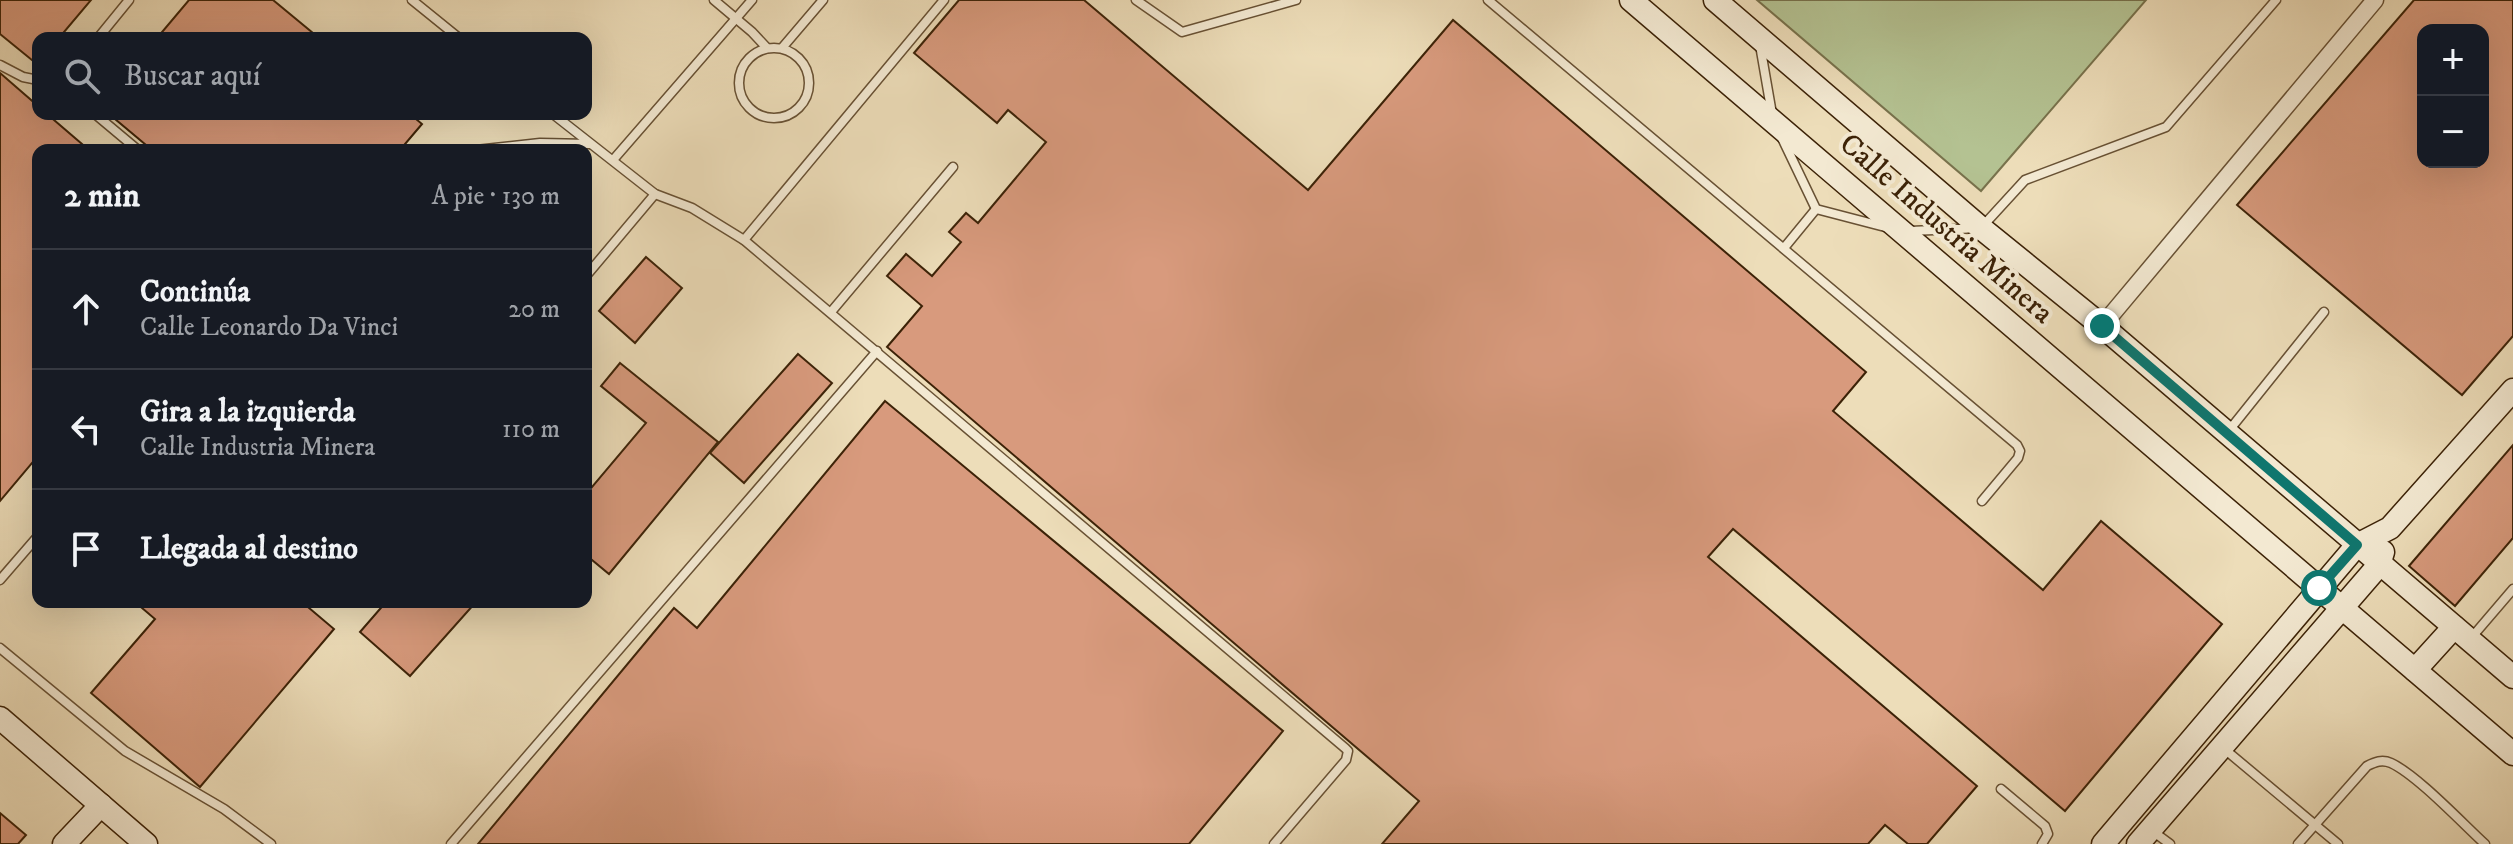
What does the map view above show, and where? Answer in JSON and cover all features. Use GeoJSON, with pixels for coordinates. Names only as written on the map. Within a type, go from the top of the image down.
{"type":"FeatureCollection","features":[{"type":"Feature","properties":{"kind":"main road","name":"Calle Industria Minera"},"geometry":{"type":"LineString","coordinates":[[1631,0],[2513,754]]}},
{"type":"Feature","properties":{"kind":"main road","name":"Calle Industria Minera"},"geometry":{"type":"LineString","coordinates":[[1715,0],[2513,677]]}},
{"type":"Feature","properties":{"kind":"main road"},"geometry":{"type":"LineString","coordinates":[[2103,844],[2357,545],[2390,528],[2513,390]]}},
{"type":"Feature","properties":{"kind":"main road"},"geometry":{"type":"LineString","coordinates":[[2144,837],[2379,565],[2390,528]]}},
{"type":"Feature","properties":{"kind":"main road"},"geometry":{"type":"LineString","coordinates":[[2415,670],[2461,634]]}},
{"type":"Feature","properties":{"kind":"main road"},"geometry":{"type":"LineString","coordinates":[[0,718],[146,844]]}},
{"type":"Feature","properties":{"kind":"main road"},"geometry":{"type":"LineString","coordinates":[[64,844],[101,805]]}},
{"type":"Feature","properties":{"kind":"street"},"geometry":{"type":"LineString","coordinates":[[2102,326],[2375,0]]}},
{"type":"Feature","properties":{"kind":"lane"},"geometry":{"type":"LineString","coordinates":[[103,32],[129,0]]}},
{"type":"Feature","properties":{"kind":"lane"},"geometry":{"type":"LineString","coordinates":[[412,0],[452,32]]}},
{"type":"Feature","properties":{"kind":"lane"},"geometry":{"type":"LineString","coordinates":[[714,0],[767,48]]}},
{"type":"Feature","properties":{"kind":"lane"},"geometry":{"type":"LineString","coordinates":[[613,160],[752,0]]}},
{"type":"Feature","properties":{"kind":"lane"},"geometry":{"type":"LineString","coordinates":[[782,48],[823,0]]}},
{"type":"Feature","properties":{"kind":"lane"},"geometry":{"type":"LineString","coordinates":[[744,240],[944,0]]}},
{"type":"Feature","properties":{"kind":"lane"},"geometry":{"type":"LineString","coordinates":[[1136,0],[1182,32],[1191,32],[1296,0]]}},
{"type":"Feature","properties":{"kind":"lane"},"geometry":{"type":"LineString","coordinates":[[1488,0],[2017,445],[2020,451],[2018,458],[1982,501]]}},
{"type":"Feature","properties":{"kind":"lane"},"geometry":{"type":"LineString","coordinates":[[1758,37],[1773,120],[1816,209],[1902,231],[1981,228],[2025,180],[2166,127],[2276,0]]}},
{"type":"Feature","properties":{"kind":"lane"},"geometry":{"type":"LineString","coordinates":[[767,48],[782,48],[801,60],[809,81],[808,93],[795,111],[773,118],[752,109],[740,90],[743,67],[749,58],[767,48]]}},
{"type":"Feature","properties":{"kind":"lane"},"geometry":{"type":"LineString","coordinates":[[0,65],[32,79]]}},
{"type":"Feature","properties":{"kind":"lane"},"geometry":{"type":"LineString","coordinates":[[102,120],[131,144]]}},
{"type":"Feature","properties":{"kind":"lane"},"geometry":{"type":"LineString","coordinates":[[561,120],[591,144]]}},
{"type":"Feature","properties":{"kind":"lane"},"geometry":{"type":"LineString","coordinates":[[592,145],[655,194],[701,212],[744,240],[1348,751],[1346,760],[1274,844]]}},
{"type":"Feature","properties":{"kind":"lane"},"geometry":{"type":"LineString","coordinates":[[831,312],[953,167]]}},
{"type":"Feature","properties":{"kind":"lane"},"geometry":{"type":"LineString","coordinates":[[592,269],[655,194]]}},
{"type":"Feature","properties":{"kind":"lane"},"geometry":{"type":"LineString","coordinates":[[1784,248],[1816,209]]}},
{"type":"Feature","properties":{"kind":"lane"},"geometry":{"type":"LineString","coordinates":[[2226,433],[2324,312]]}},
{"type":"Feature","properties":{"kind":"lane"},"geometry":{"type":"LineString","coordinates":[[451,844],[877,351]]}},
{"type":"Feature","properties":{"kind":"lane"},"geometry":{"type":"LineString","coordinates":[[0,580],[32,543]]}},
{"type":"Feature","properties":{"kind":"lane"},"geometry":{"type":"LineString","coordinates":[[2461,634],[2513,589]]}},
{"type":"Feature","properties":{"kind":"lane"},"geometry":{"type":"LineString","coordinates":[[0,648],[125,751],[224,809],[271,844]]}},
{"type":"Feature","properties":{"kind":"lane"},"geometry":{"type":"LineString","coordinates":[[2222,746],[2338,844]]}},
{"type":"Feature","properties":{"kind":"lane"},"geometry":{"type":"LineString","coordinates":[[2298,844],[2367,766],[2383,761],[2392,763],[2408,776],[2485,844]]}},
{"type":"Feature","properties":{"kind":"lane"},"geometry":{"type":"LineString","coordinates":[[2001,789],[2045,826],[2048,834],[2042,844]]}},
{"type":"Feature","properties":{"kind":"lane"},"geometry":{"type":"LineString","coordinates":[[2144,837],[2170,844]]}},
{"type":"Feature","properties":{"kind":"green space"},"geometry":{"type":"Polygon","coordinates":[[[1757,0],[2146,0],[1981,191],[1757,0]]]}},
{"type":"Feature","properties":{"kind":"building"},"geometry":{"type":"Polygon","coordinates":[[[0,0],[91,0],[64,32],[32,32],[32,60],[0,34],[0,0]]]}},
{"type":"Feature","properties":{"kind":"building"},"geometry":{"type":"Polygon","coordinates":[[[189,0],[273,0],[312,32],[162,32],[189,0]]]}},
{"type":"Feature","properties":{"kind":"building"},"geometry":{"type":"Polygon","coordinates":[[[959,0],[1084,0],[1308,190],[1453,20],[1866,372],[1833,411],[2043,590],[2101,521],[2222,624],[2065,811],[1733,529],[1708,557],[1977,786],[1927,844],[1908,844],[1885,825],[1868,844],[1382,844],[1419,801],[887,347],[922,306],[887,276],[906,254],[932,276],[961,242],[949,232],[966,213],[978,223],[1046,142],[1008,110],[997,123],[914,53],[959,0]]]}},
{"type":"Feature","properties":{"kind":"building"},"geometry":{"type":"Polygon","coordinates":[[[2414,0],[2513,0],[2513,336],[2462,395],[2237,205],[2414,0]]]}},
{"type":"Feature","properties":{"kind":"building"},"geometry":{"type":"Polygon","coordinates":[[[0,73],[32,101],[32,120],[54,120],[82,144],[32,144],[32,463],[0,501],[0,73]]]}},
{"type":"Feature","properties":{"kind":"building"},"geometry":{"type":"Polygon","coordinates":[[[116,120],[417,120],[422,124],[405,144],[145,144],[116,120]]]}},
{"type":"Feature","properties":{"kind":"building"},"geometry":{"type":"Polygon","coordinates":[[[646,257],[682,288],[635,343],[599,311],[646,257]]]}},
{"type":"Feature","properties":{"kind":"building"},"geometry":{"type":"Polygon","coordinates":[[[798,354],[832,383],[744,483],[710,453],[798,354]]]}},
{"type":"Feature","properties":{"kind":"building"},"geometry":{"type":"Polygon","coordinates":[[[620,363],[718,442],[609,574],[592,560],[592,487],[646,423],[601,386],[620,363]]]}},
{"type":"Feature","properties":{"kind":"building"},"geometry":{"type":"Polygon","coordinates":[[[885,401],[1283,731],[1189,844],[478,844],[674,608],[697,628],[885,401]]]}},
{"type":"Feature","properties":{"kind":"building"},"geometry":{"type":"Polygon","coordinates":[[[2513,445],[2513,538],[2455,606],[2409,566],[2513,445]]]}},
{"type":"Feature","properties":{"kind":"building"},"geometry":{"type":"Polygon","coordinates":[[[142,608],[309,608],[334,629],[200,787],[91,693],[155,619],[142,608]]]}},
{"type":"Feature","properties":{"kind":"building"},"geometry":{"type":"Polygon","coordinates":[[[381,608],[471,608],[410,676],[360,632],[381,608]]]}},
{"type":"Feature","properties":{"kind":"building"},"geometry":{"type":"Polygon","coordinates":[[[0,813],[26,835],[18,844],[0,844],[0,813]]]}},
{"type":"Feature","properties":{"kind":"route"},"geometry":{"type":"LineString","coordinates":[[2102,326],[2357,545],[2319,588]]}}]}
